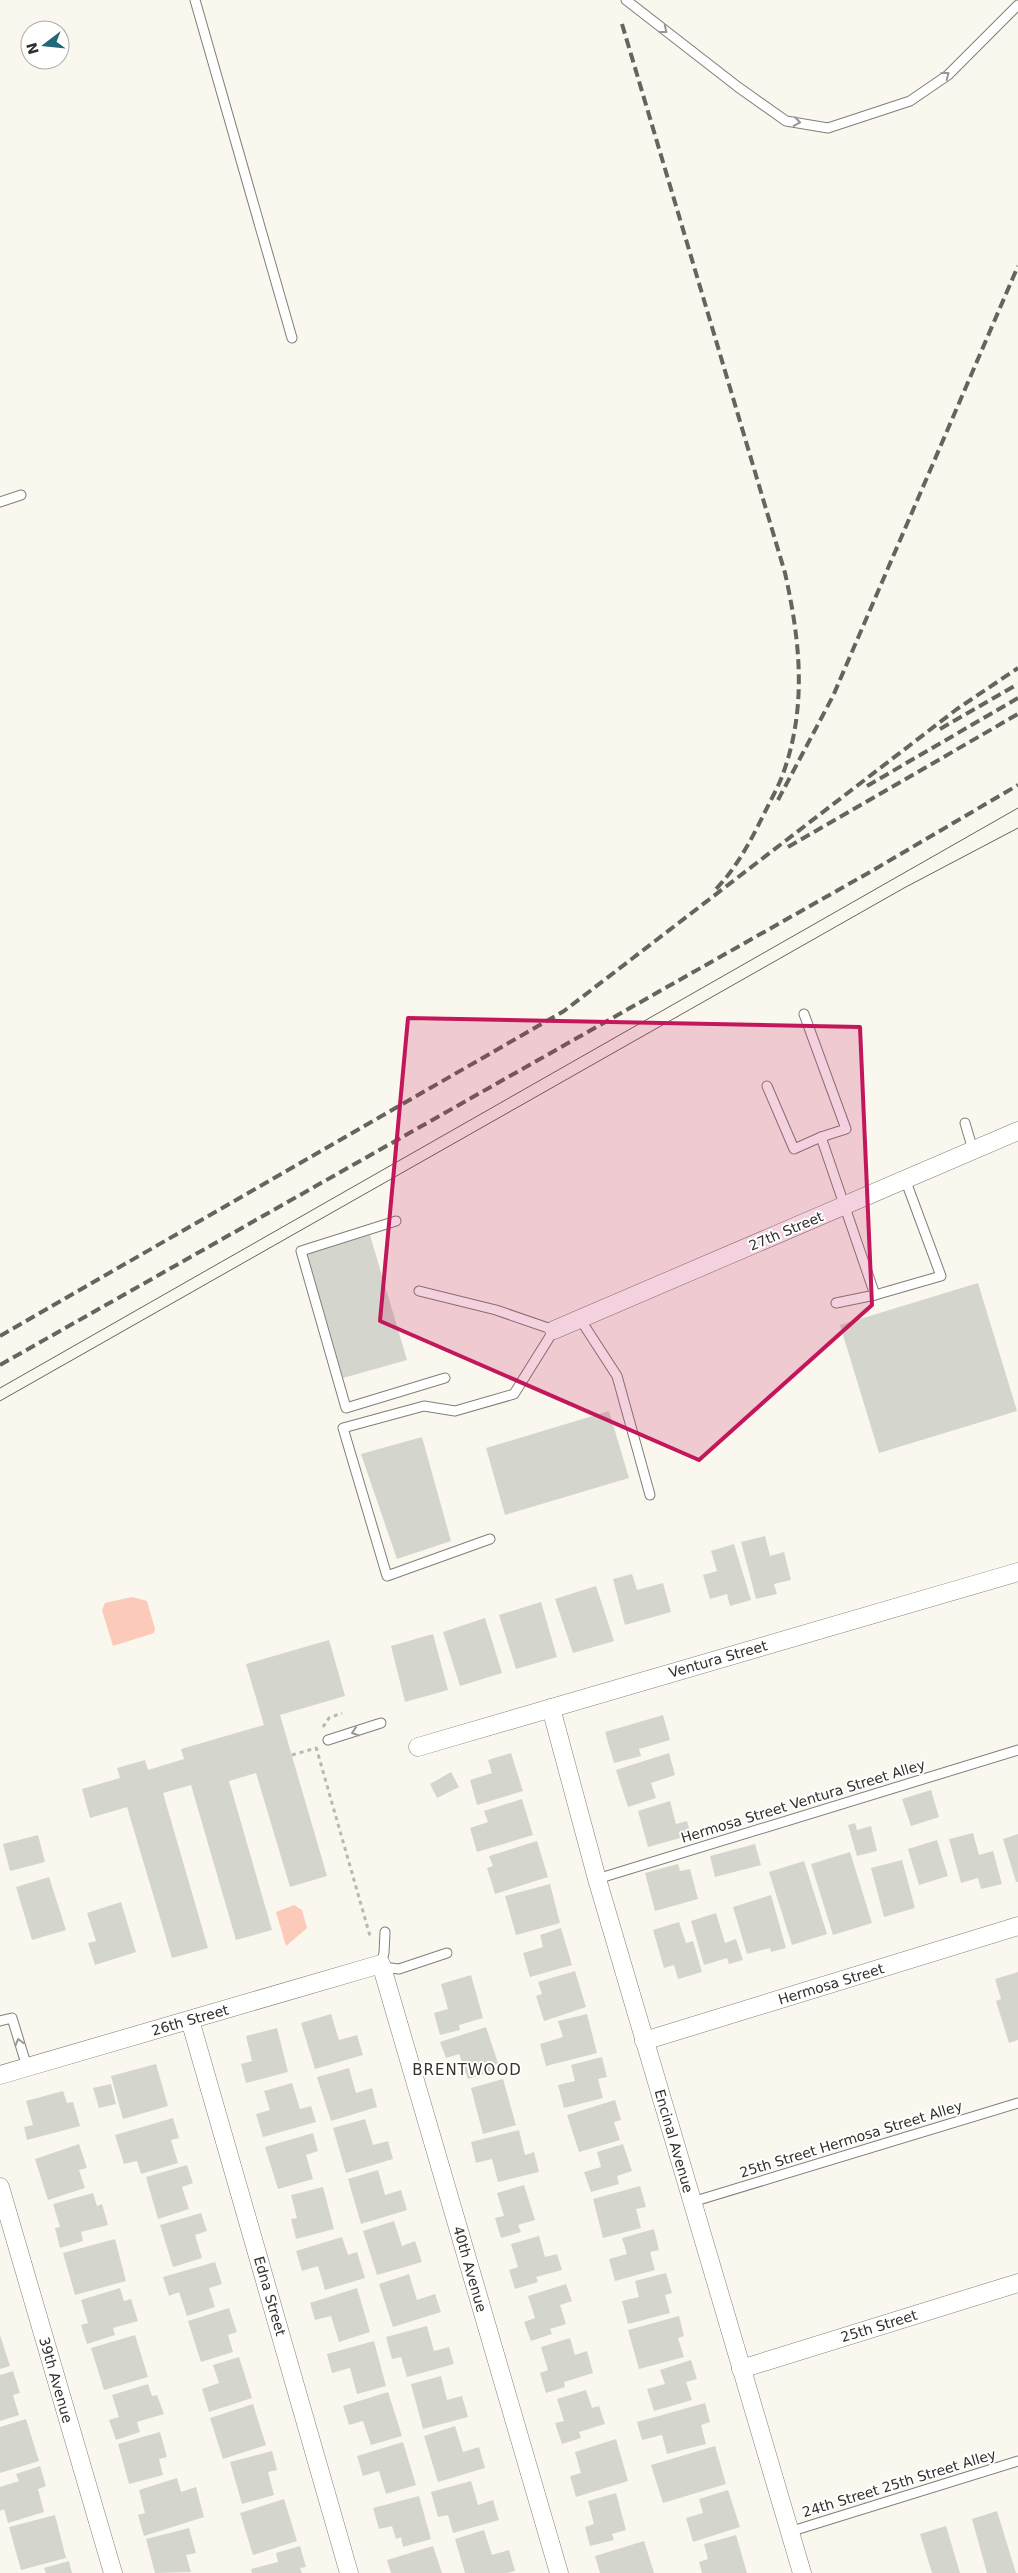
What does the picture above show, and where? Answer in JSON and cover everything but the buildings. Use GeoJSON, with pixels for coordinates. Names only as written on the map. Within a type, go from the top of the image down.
{"type":"FeatureCollection","features":[{"type":"Feature","properties":{"kind":"street","name":"27th Street"},"geometry":{"type":"LineString","coordinates":[[554,1330],[1018,1131]]}},
{"type":"Feature","properties":{"kind":"street","name":"Ventura Street"},"geometry":{"type":"LineString","coordinates":[[418,1747],[1018,1572]]}},
{"type":"Feature","properties":{"kind":"street","name":"Encinal Avenue"},"geometry":{"type":"LineString","coordinates":[[551,1708],[597,1879],[644,2041],[788,2532],[802,2573]]}},
{"type":"Feature","properties":{"kind":"street","name":"Hermosa Street"},"geometry":{"type":"LineString","coordinates":[[644,2041],[1018,1926]]}},
{"type":"Feature","properties":{"kind":"street","name":"26th Street"},"geometry":{"type":"LineString","coordinates":[[0,2075],[381,1966]]}},
{"type":"Feature","properties":{"kind":"street","name":"40th Avenue"},"geometry":{"type":"LineString","coordinates":[[381,1966],[559,2573]]}},
{"type":"Feature","properties":{"kind":"street","name":"Edna Street"},"geometry":{"type":"LineString","coordinates":[[190,2020],[349,2573]]}},
{"type":"Feature","properties":{"kind":"street","name":"39th Avenue"},"geometry":{"type":"LineString","coordinates":[[0,2187],[113,2573]]}},
{"type":"Feature","properties":{"kind":"street","name":"25th Street"},"geometry":{"type":"LineString","coordinates":[[740,2368],[1018,2283]]}},
{"type":"Feature","properties":{"kind":"lane"},"geometry":{"type":"LineString","coordinates":[[195,0],[292,338]]}},
{"type":"Feature","properties":{"kind":"lane"},"geometry":{"type":"LineString","coordinates":[[626,0],[738,87],[786,121],[828,128],[910,101],[948,75],[1018,5]]}},
{"type":"Feature","properties":{"kind":"lane"},"geometry":{"type":"LineString","coordinates":[[0,502],[22,494]]}},
{"type":"Feature","properties":{"kind":"lane"},"geometry":{"type":"LineString","coordinates":[[767,1086],[794,1149],[821,1137],[846,1129],[804,1014]]}},
{"type":"Feature","properties":{"kind":"lane"},"geometry":{"type":"LineString","coordinates":[[965,1123],[974,1150]]}},
{"type":"Feature","properties":{"kind":"lane"},"geometry":{"type":"LineString","coordinates":[[821,1137],[846,1205],[875,1295]]}},
{"type":"Feature","properties":{"kind":"lane"},"geometry":{"type":"LineString","coordinates":[[836,1304],[941,1276],[905,1179]]}},
{"type":"Feature","properties":{"kind":"lane"},"geometry":{"type":"LineString","coordinates":[[396,1221],[301,1251],[346,1408],[445,1378]]}},
{"type":"Feature","properties":{"kind":"lane"},"geometry":{"type":"LineString","coordinates":[[419,1291],[496,1310],[554,1330],[514,1394],[455,1411],[424,1406],[343,1428],[387,1576],[490,1539]]}},
{"type":"Feature","properties":{"kind":"lane"},"geometry":{"type":"LineString","coordinates":[[580,1319],[617,1376],[650,1495]]}},
{"type":"Feature","properties":{"kind":"lane"},"geometry":{"type":"LineString","coordinates":[[328,1740],[381,1723]]}},
{"type":"Feature","properties":{"kind":"lane","name":"Hermosa Street Ventura Street Alley"},"geometry":{"type":"LineString","coordinates":[[597,1879],[1018,1750]]}},
{"type":"Feature","properties":{"kind":"lane"},"geometry":{"type":"LineString","coordinates":[[385,1932],[381,1966],[399,1969],[446,1953]]}},
{"type":"Feature","properties":{"kind":"lane"},"geometry":{"type":"LineString","coordinates":[[0,2021],[12,2018],[27,2067]]}},
{"type":"Feature","properties":{"kind":"lane","name":"25th Street Hermosa Street Alley"},"geometry":{"type":"LineString","coordinates":[[692,2202],[1018,2103]]}},
{"type":"Feature","properties":{"kind":"lane","name":"24th Street 25th Street Alley"},"geometry":{"type":"LineString","coordinates":[[788,2532],[1018,2461]]}},
{"type":"Feature","properties":{"kind":"path"},"geometry":{"type":"LineString","coordinates":[[321,1730],[329,1718],[342,1713]]}},
{"type":"Feature","properties":{"kind":"path"},"geometry":{"type":"LineString","coordinates":[[318,1739],[316,1748],[372,1943]]}},
{"type":"Feature","properties":{"kind":"path"},"geometry":{"type":"LineString","coordinates":[[292,1755],[316,1748]]}},
{"type":"Feature","properties":{"kind":"highlighted area"},"geometry":{"type":"Polygon","coordinates":[[[408,1018],[860,1027],[872,1305],[699,1460],[380,1321],[408,1018]]]}},
{"type":"Feature","properties":{"kind":"shaded area"},"geometry":{"type":"Polygon","coordinates":[[[132,1597],[147,1601],[155,1629],[154,1633],[113,1646],[102,1610],[105,1603],[132,1597]]]}},
{"type":"Feature","properties":{"kind":"shaded area"},"geometry":{"type":"Polygon","coordinates":[[[294,1905],[302,1910],[307,1928],[286,1946],[276,1912],[294,1905]]]}},
{"type":"Feature","properties":{"kind":"tram line"},"geometry":{"type":"LineString","coordinates":[[0,1388],[1018,808]]}},
{"type":"Feature","properties":{"kind":"tram line"},"geometry":{"type":"LineString","coordinates":[[0,1401],[904,888],[1018,828]]}},
{"type":"Feature","properties":{"kind":"railway"},"geometry":{"type":"LineString","coordinates":[[622,24],[785,573],[797,648],[799,672],[796,722],[784,771],[748,845],[737,863],[716,889]]}},
{"type":"Feature","properties":{"kind":"railway"},"geometry":{"type":"LineString","coordinates":[[778,800],[833,696],[1018,266]]}},
{"type":"Feature","properties":{"kind":"railway"},"geometry":{"type":"LineString","coordinates":[[0,1336],[564,1011],[957,709],[1018,668]]}},
{"type":"Feature","properties":{"kind":"railway"},"geometry":{"type":"LineString","coordinates":[[940,729],[1018,684]]}},
{"type":"Feature","properties":{"kind":"railway"},"geometry":{"type":"LineString","coordinates":[[867,786],[1018,698]]}},
{"type":"Feature","properties":{"kind":"railway"},"geometry":{"type":"LineString","coordinates":[[788,847],[1018,714]]}},
{"type":"Feature","properties":{"kind":"railway"},"geometry":{"type":"LineString","coordinates":[[0,1365],[870,872],[1018,785]]}},
{"type":"Feature","properties":{"kind":"district","name":"BRENTWOOD"},"geometry":{"type":"Point","coordinates":[467,2070]}}]}
